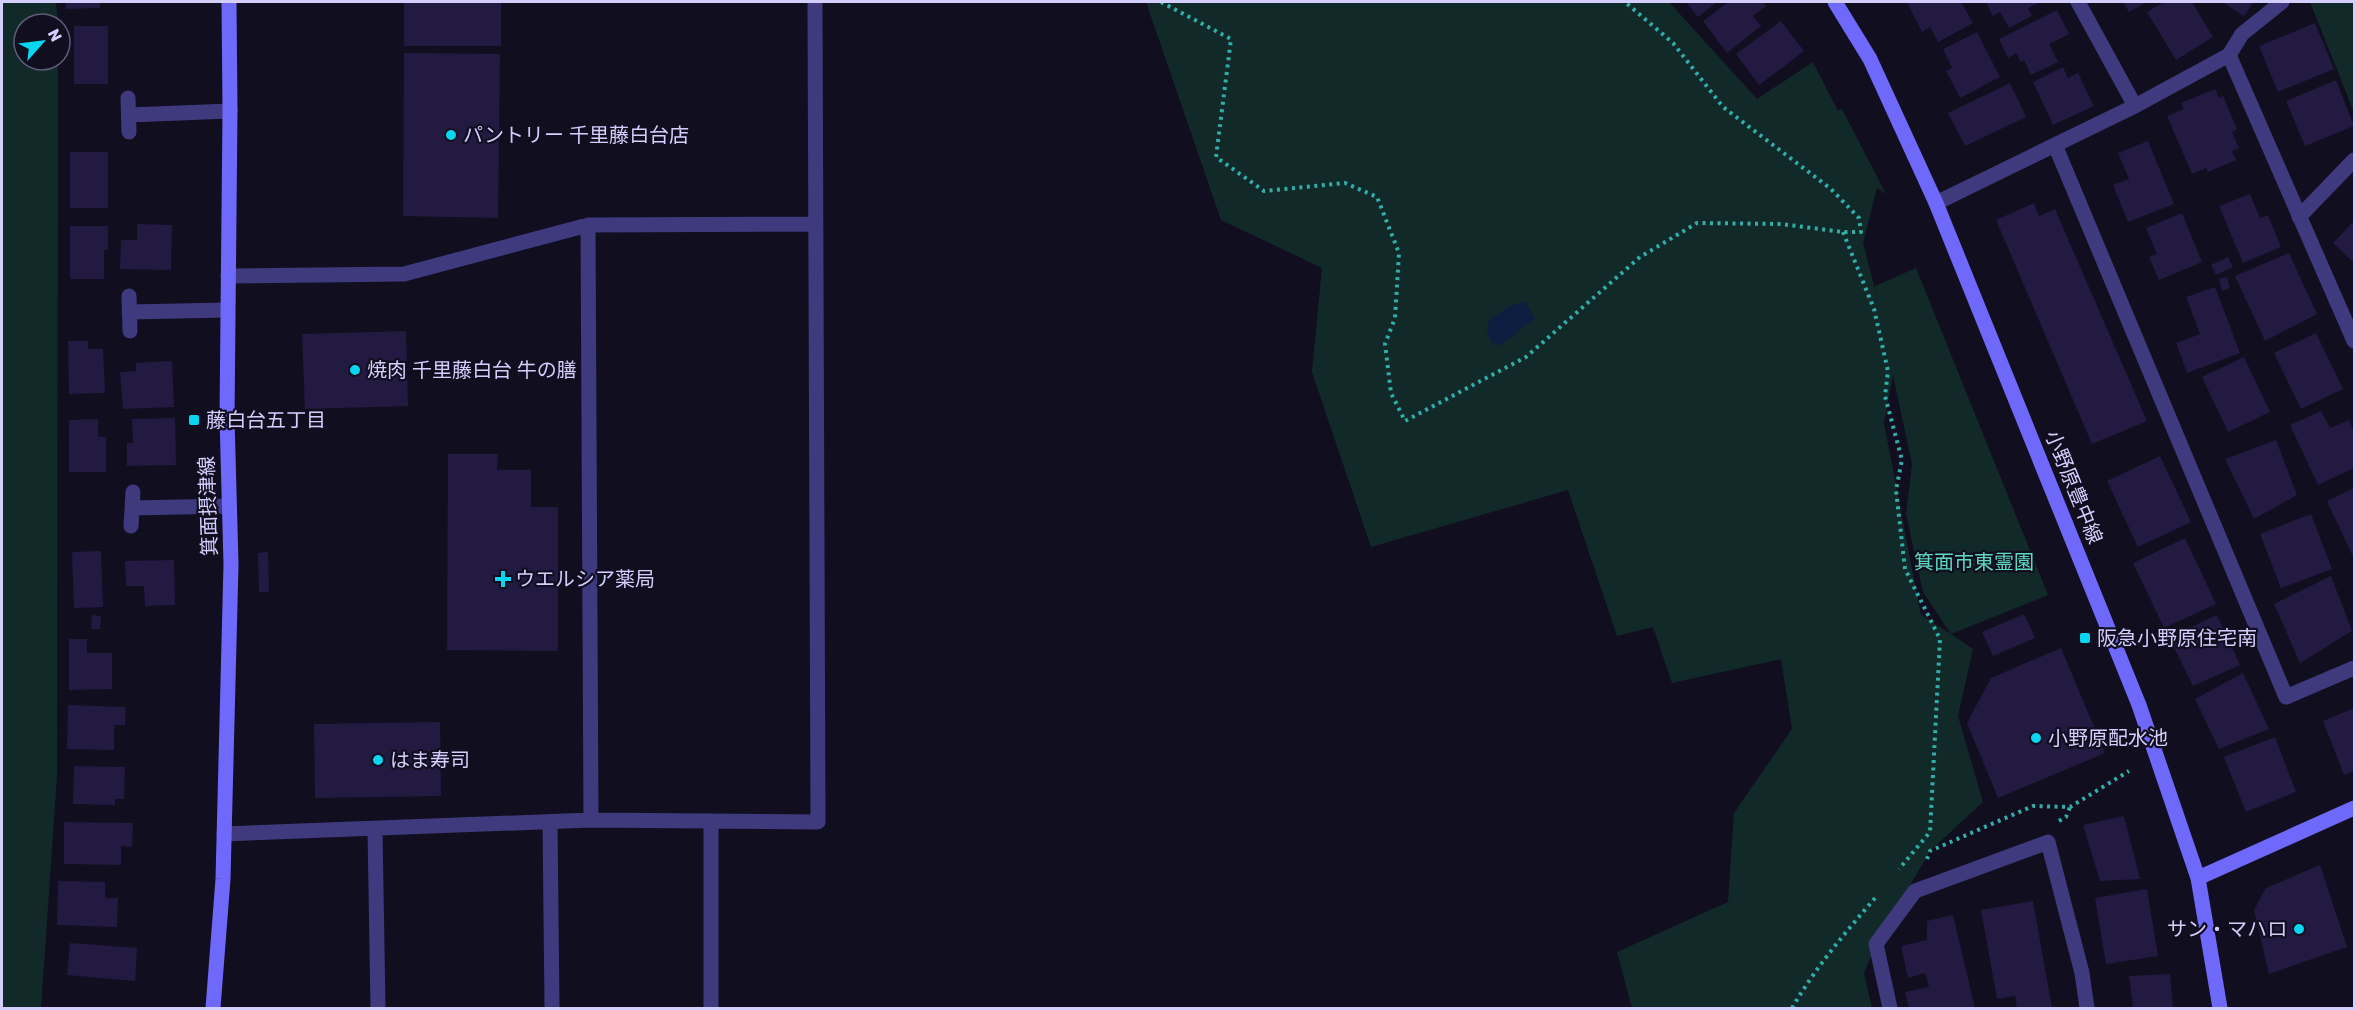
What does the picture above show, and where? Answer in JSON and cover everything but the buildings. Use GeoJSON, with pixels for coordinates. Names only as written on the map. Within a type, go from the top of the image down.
{"type":"FeatureCollection","features":[{"type":"Feature","properties":{"kind":"street","name":"箕面摂津線"},"geometry":{"type":"LineString","coordinates":[[213,1008],[223,879],[231,564],[227,310],[229,2]]}},
{"type":"Feature","properties":{"kind":"street"},"geometry":{"type":"LineString","coordinates":[[224,834],[591,820],[818,822],[814,2]]}},
{"type":"Feature","properties":{"kind":"street","name":"小野原豊中線"},"geometry":{"type":"LineString","coordinates":[[1835,2],[1870,59],[1936,203],[2139,705],[2198,878],[2220,1008]]}},
{"type":"Feature","properties":{"kind":"street"},"geometry":{"type":"LineString","coordinates":[[2078,2],[2135,106]]}},
{"type":"Feature","properties":{"kind":"street"},"geometry":{"type":"LineString","coordinates":[[1936,203],[2135,106],[2229,55],[2242,34],[2282,2]]}},
{"type":"Feature","properties":{"kind":"street"},"geometry":{"type":"LineString","coordinates":[[2229,55],[2355,341]]}},
{"type":"Feature","properties":{"kind":"street"},"geometry":{"type":"LineString","coordinates":[[128,98],[129,132]]}},
{"type":"Feature","properties":{"kind":"street"},"geometry":{"type":"LineString","coordinates":[[129,115],[230,111]]}},
{"type":"Feature","properties":{"kind":"street"},"geometry":{"type":"LineString","coordinates":[[2055,145],[2286,697],[2355,668]]}},
{"type":"Feature","properties":{"kind":"street"},"geometry":{"type":"LineString","coordinates":[[2299,217],[2355,160]]}},
{"type":"Feature","properties":{"kind":"street"},"geometry":{"type":"LineString","coordinates":[[228,276],[404,274],[588,225],[816,224]]}},
{"type":"Feature","properties":{"kind":"street"},"geometry":{"type":"LineString","coordinates":[[588,225],[591,820]]}},
{"type":"Feature","properties":{"kind":"street"},"geometry":{"type":"LineString","coordinates":[[129,296],[130,331]]}},
{"type":"Feature","properties":{"kind":"street"},"geometry":{"type":"LineString","coordinates":[[129,312],[227,310]]}},
{"type":"Feature","properties":{"kind":"street"},"geometry":{"type":"LineString","coordinates":[[131,526],[132,500],[230,506]]}},
{"type":"Feature","properties":{"kind":"street"},"geometry":{"type":"LineString","coordinates":[[2198,878],[2355,808]]}},
{"type":"Feature","properties":{"kind":"street"},"geometry":{"type":"LineString","coordinates":[[711,821],[711,1008]]}},
{"type":"Feature","properties":{"kind":"street"},"geometry":{"type":"LineString","coordinates":[[550,822],[552,1008]]}},
{"type":"Feature","properties":{"kind":"street"},"geometry":{"type":"LineString","coordinates":[[375,829],[378,1008]]}},
{"type":"Feature","properties":{"kind":"street"},"geometry":{"type":"LineString","coordinates":[[1890,1008],[1876,944],[1915,891],[2048,842],[2082,973],[2087,1008]]}},
{"type":"Feature","properties":{"kind":"path"},"geometry":{"type":"LineString","coordinates":[[1161,2],[1231,39],[1216,157],[1264,191],[1345,183],[1377,197],[1399,253],[1395,318],[1385,344],[1391,393],[1405,422],[1526,357],[1640,257],[1697,223],[1781,224],[1861,232],[1859,219],[1831,189],[1724,107],[1673,43],[1625,2]]}},
{"type":"Feature","properties":{"kind":"path"},"geometry":{"type":"LineString","coordinates":[[1843,232],[1874,309],[1888,371],[1885,396],[1902,460],[1896,490],[1905,569],[1940,639],[1930,832],[1894,876]]}},
{"type":"Feature","properties":{"kind":"path"},"geometry":{"type":"LineString","coordinates":[[1915,891],[1930,851],[2033,806],[2070,807],[2129,771]]}},
{"type":"Feature","properties":{"kind":"path"},"geometry":{"type":"LineString","coordinates":[[2066,817],[2070,807]]}},
{"type":"Feature","properties":{"kind":"path"},"geometry":{"type":"LineString","coordinates":[[1792,1008],[1804,986],[1828,954],[1879,893]]}},
{"type":"Feature","properties":{"kind":"green space"},"geometry":{"type":"Polygon","coordinates":[[[2,2],[56,2],[57,12],[12,12],[12,72],[58,72],[57,776],[41,1008],[2,1008],[2,2]]]}},
{"type":"Feature","properties":{"kind":"green space","name":"箕面市東霊園"},"geometry":{"type":"Polygon","coordinates":[[[1146,2],[1669,2],[1757,99],[1813,62],[1838,111],[1842,109],[1886,194],[1877,188],[1863,243],[1877,297],[1875,286],[1916,268],[2048,595],[1951,634],[1973,649],[1958,716],[1983,802],[1930,851],[1876,944],[1864,973],[1872,1008],[1632,1008],[1617,952],[1728,902],[1734,813],[1792,729],[1781,659],[1672,683],[1653,627],[1617,636],[1568,490],[1371,547],[1312,372],[1322,268],[1221,220],[1146,2]],[[1893,375],[1884,423],[1921,615],[1951,634],[1923,592],[1906,514],[1912,464],[1893,375]]]}},
{"type":"Feature","properties":{"kind":"green space"},"geometry":{"type":"Polygon","coordinates":[[[2310,2],[2354,2],[2354,112],[2310,2]]]}},
{"type":"Feature","properties":{"kind":"water"},"geometry":{"type":"Polygon","coordinates":[[[1526,302],[1535,319],[1499,346],[1492,343],[1487,333],[1489,320],[1510,306],[1526,302]]]}},
{"type":"Feature","properties":{"kind":"place","name":"パントリー 千里藤白台店"},"geometry":{"type":"Point","coordinates":[451,135]}},
{"type":"Feature","properties":{"kind":"place","name":"焼肉 千里藤白台 牛の膳"},"geometry":{"type":"Point","coordinates":[355,370]}},
{"type":"Feature","properties":{"kind":"place","name":"藤白台五丁目"},"geometry":{"type":"Point","coordinates":[194,420]}},
{"type":"Feature","properties":{"kind":"place","name":"ウエルシア薬局"},"geometry":{"type":"Point","coordinates":[503,579]}},
{"type":"Feature","properties":{"kind":"place","name":"阪急小野原住宅南"},"geometry":{"type":"Point","coordinates":[2085,638]}},
{"type":"Feature","properties":{"kind":"place","name":"小野原配水池"},"geometry":{"type":"Point","coordinates":[2036,738]}},
{"type":"Feature","properties":{"kind":"place","name":"はま寿司"},"geometry":{"type":"Point","coordinates":[378,760]}},
{"type":"Feature","properties":{"kind":"place","name":"サン・マハロ"},"geometry":{"type":"Point","coordinates":[2299,929]}}]}
